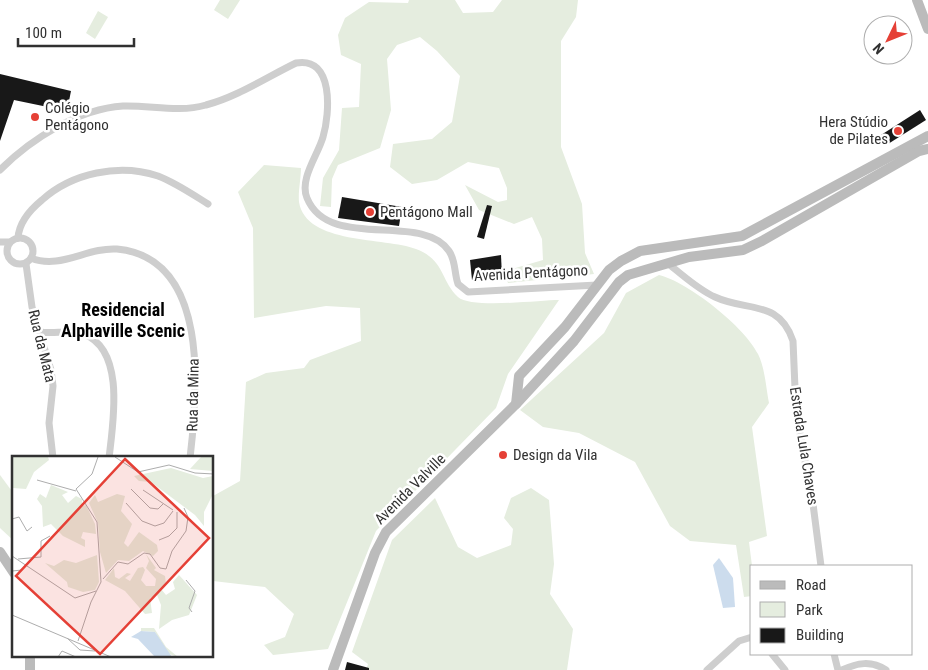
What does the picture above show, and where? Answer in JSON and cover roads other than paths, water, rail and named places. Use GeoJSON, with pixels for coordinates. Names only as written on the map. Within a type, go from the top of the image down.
{"type":"FeatureCollection","features":[{"type":"Feature","properties":{"kind":"main road"},"geometry":{"type":"LineString","coordinates":[[917,0],[928,29]]}},
{"type":"Feature","properties":{"kind":"main road"},"geometry":{"type":"LineString","coordinates":[[516,404],[519,376],[570,320],[609,270],[621,261],[640,251],[742,236],[928,136]]}},
{"type":"Feature","properties":{"kind":"main road"},"geometry":{"type":"LineString","coordinates":[[621,261],[629,265],[628,275],[689,257],[743,250],[919,151],[928,149]]}},
{"type":"Feature","properties":{"kind":"main road"},"geometry":{"type":"LineString","coordinates":[[609,270],[610,277],[620,282]]}},
{"type":"Feature","properties":{"kind":"main road","name":"Avenida Valville"},"geometry":{"type":"LineString","coordinates":[[333,670],[381,539],[516,404],[574,341],[620,282],[628,275]]}},
{"type":"Feature","properties":{"kind":"main road"},"geometry":{"type":"LineString","coordinates":[[544,349],[540,359],[542,365],[549,368]]}},
{"type":"Feature","properties":{"kind":"main road"},"geometry":{"type":"LineString","coordinates":[[0,552],[12,570]]}},
{"type":"Feature","properties":{"kind":"street","name":"Avenida Pentágono"},"geometry":{"type":"LineString","coordinates":[[0,170],[43,137],[93,112],[123,106],[170,110],[207,105],[296,63],[304,62],[316,67],[322,73],[327,88],[324,136],[306,186],[306,196],[312,208],[324,219],[346,226],[418,234],[433,238],[449,250],[458,284],[468,292],[597,285]]}},
{"type":"Feature","properties":{"kind":"street"},"geometry":{"type":"LineString","coordinates":[[18,238],[22,223],[36,205],[59,187],[89,175],[118,170],[156,176],[172,182],[208,204]]}},
{"type":"Feature","properties":{"kind":"street"},"geometry":{"type":"LineString","coordinates":[[0,242],[10,242],[18,238],[30,242],[33,250],[28,261],[17,264],[9,259],[6,250],[10,242]]}},
{"type":"Feature","properties":{"kind":"street","name":"Rua da Mina"},"geometry":{"type":"LineString","coordinates":[[28,261],[53,262],[100,250],[116,249],[145,257],[169,276],[181,295],[192,332],[195,391],[190,456]]}},
{"type":"Feature","properties":{"kind":"street"},"geometry":{"type":"LineString","coordinates":[[683,274],[683,266],[689,257]]}},
{"type":"Feature","properties":{"kind":"street"},"geometry":{"type":"LineString","coordinates":[[0,261],[9,259]]}},
{"type":"Feature","properties":{"kind":"street","name":"Rua da Mata"},"geometry":{"type":"LineString","coordinates":[[28,261],[32,307],[51,370],[53,386],[49,423],[53,456]]}},
{"type":"Feature","properties":{"kind":"street","name":"Estrada Lula Chaves"},"geometry":{"type":"LineString","coordinates":[[667,263],[717,298],[770,311],[778,316],[790,332],[793,341],[796,412],[813,504],[821,565]]}},
{"type":"Feature","properties":{"kind":"street"},"geometry":{"type":"LineString","coordinates":[[40,332],[82,334],[100,347],[108,357],[112,368],[113,386],[109,456]]}},
{"type":"Feature","properties":{"kind":"street"},"geometry":{"type":"LineString","coordinates":[[707,670],[739,641],[750,638]]}},
{"type":"Feature","properties":{"kind":"street"},"geometry":{"type":"LineString","coordinates":[[773,655],[785,670]]}},
{"type":"Feature","properties":{"kind":"street"},"geometry":{"type":"LineString","coordinates":[[834,655],[838,670]]}},
{"type":"Feature","properties":{"kind":"street"},"geometry":{"type":"LineString","coordinates":[[842,670],[853,665],[866,663],[886,670]]}},
{"type":"Feature","properties":{"kind":"water"},"geometry":{"type":"Polygon","coordinates":[[[719,558],[733,578],[735,607],[723,608],[713,565],[719,558]]]}},
{"type":"Feature","properties":{"kind":"place","name":"Colégio Pentágono"},"geometry":{"type":"Point","coordinates":[35,117]}},
{"type":"Feature","properties":{"kind":"place","name":"Hera Stúdio de Pilates"},"geometry":{"type":"Point","coordinates":[898,131]}},
{"type":"Feature","properties":{"kind":"place","name":"Pentágono Mall"},"geometry":{"type":"Point","coordinates":[370,212]}},
{"type":"Feature","properties":{"kind":"place","name":"Design da Vila"},"geometry":{"type":"Point","coordinates":[503,455]}},
{"type":"Feature","properties":{"kind":"district","name":"Residencial Alphaville Scenic"},"geometry":{"type":"Point","coordinates":[123,320]}}]}
